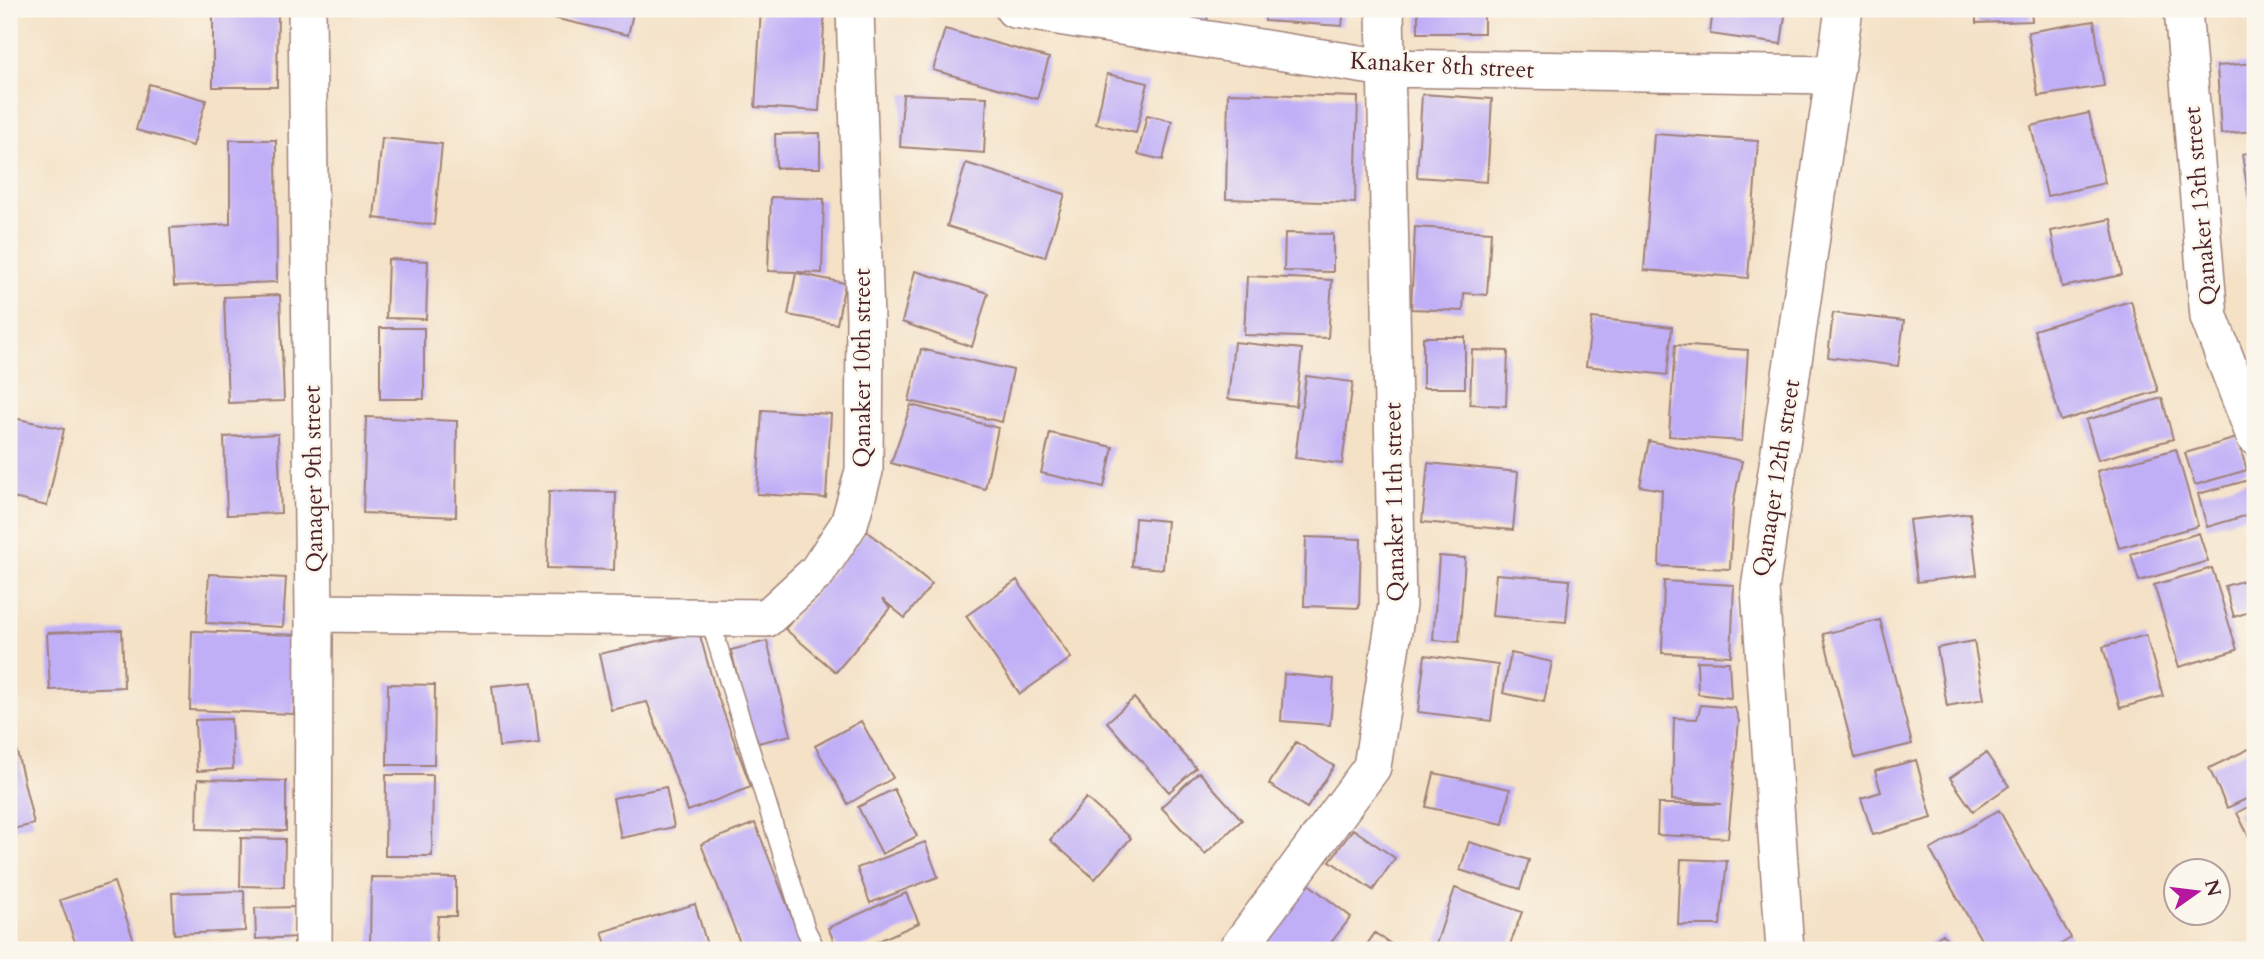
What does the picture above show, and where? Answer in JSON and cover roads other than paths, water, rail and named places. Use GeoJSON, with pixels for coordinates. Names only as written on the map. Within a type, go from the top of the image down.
{"type":"FeatureCollection","features":[{"type":"Feature","properties":{"kind":"street","name":"Qanaqer 9th street"},"geometry":{"type":"LineString","coordinates":[[307,9],[314,613],[313,950]]}},
{"type":"Feature","properties":{"kind":"street","name":"Qanaker 10th street"},"geometry":{"type":"LineString","coordinates":[[314,613],[767,618],[817,572],[849,524],[864,471],[864,320],[855,9]]}},
{"type":"Feature","properties":{"kind":"street","name":"Kanaker 8th street"},"geometry":{"type":"LineString","coordinates":[[1014,9],[1385,68],[1832,75]]}},
{"type":"Feature","properties":{"kind":"street","name":"Qanaker 11th street"},"geometry":{"type":"LineString","coordinates":[[1237,950],[1372,767],[1397,605],[1385,9]]}},
{"type":"Feature","properties":{"kind":"street","name":"Qanaqer 12th street"},"geometry":{"type":"LineString","coordinates":[[1785,950],[1760,589],[1816,212],[1832,75],[1844,9]]}},
{"type":"Feature","properties":{"kind":"street","name":"Qanaker 13th street"},"geometry":{"type":"LineString","coordinates":[[2183,9],[2210,317],[2255,436]]}},
{"type":"Feature","properties":{"kind":"lane"},"geometry":{"type":"LineString","coordinates":[[709,617],[806,930],[816,950]]}}]}
